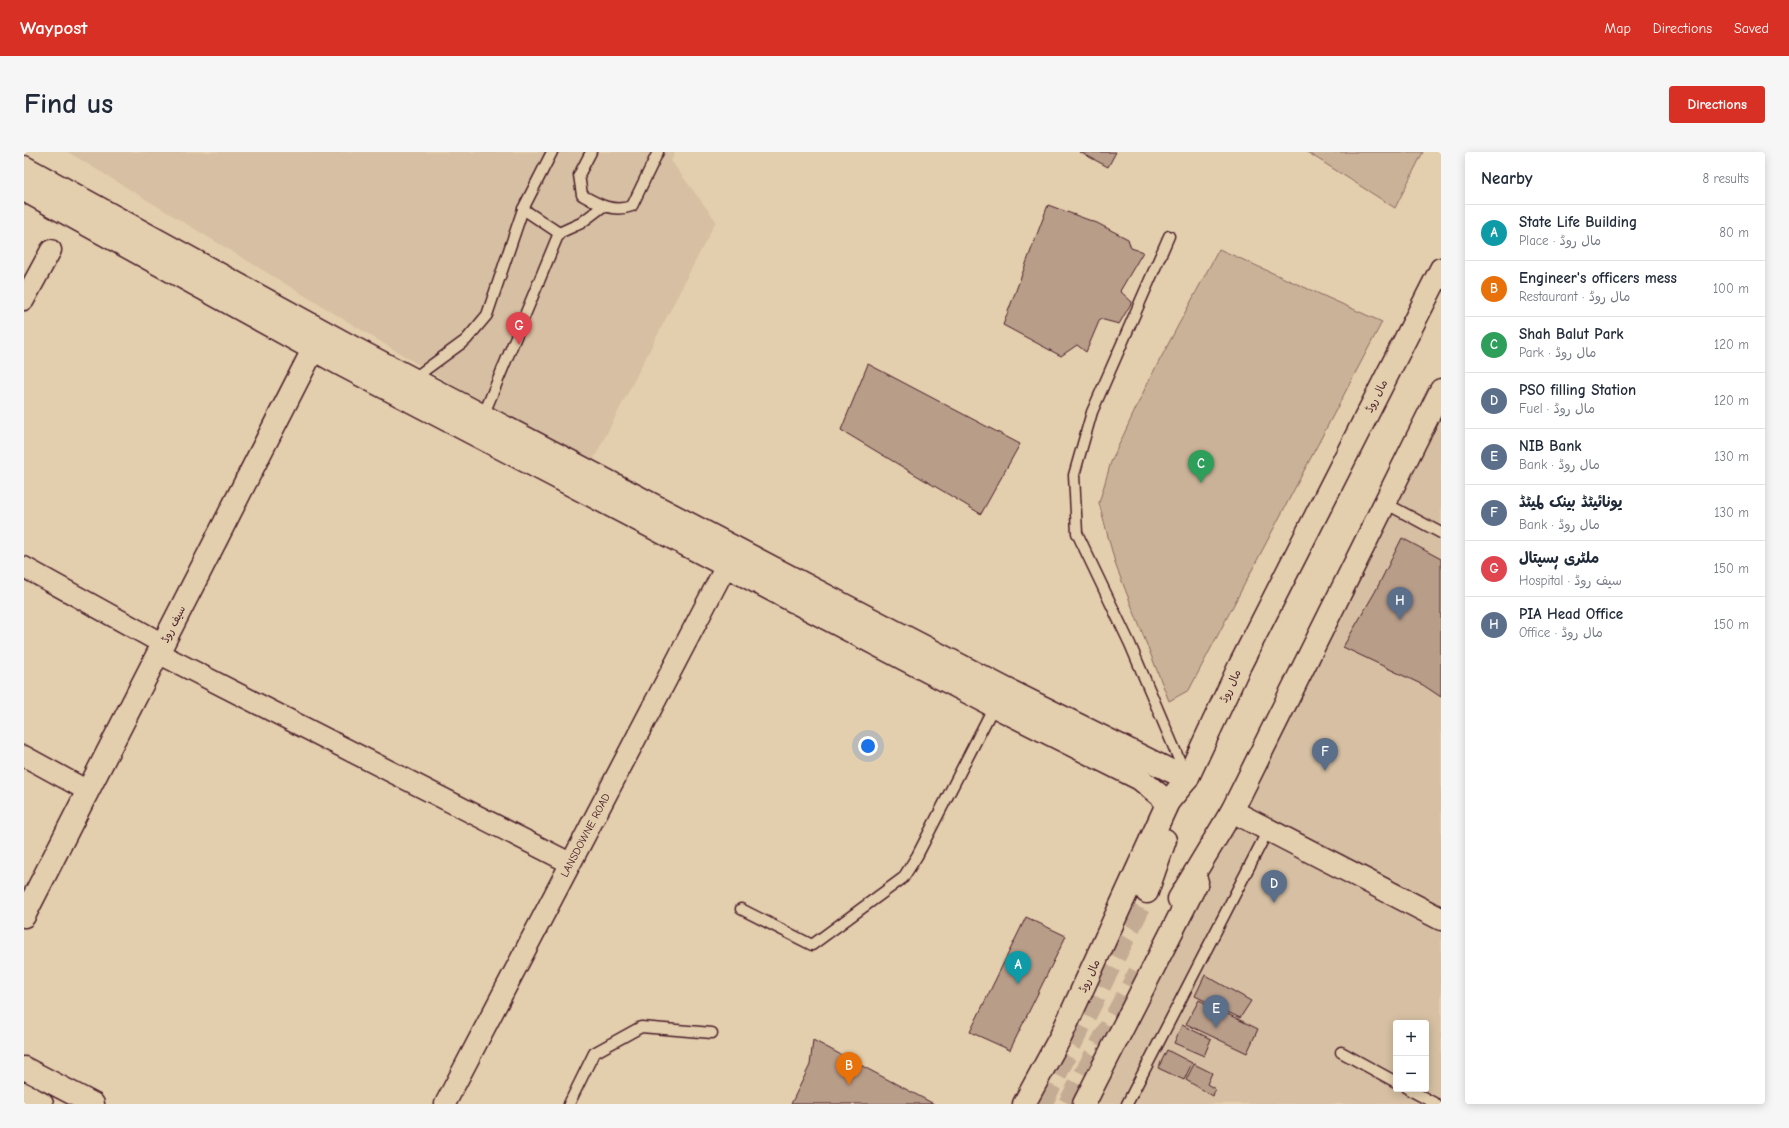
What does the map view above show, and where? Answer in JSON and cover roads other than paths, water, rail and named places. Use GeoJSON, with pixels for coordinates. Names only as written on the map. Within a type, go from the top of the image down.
{"type":"FeatureCollection","features":[{"type":"Feature","properties":{"kind":"main road"},"geometry":{"type":"LineString","coordinates":[[24,167],[318,340],[726,566],[994,706],[1140,779],[1168,802]]}},
{"type":"Feature","properties":{"kind":"main road"},"geometry":{"type":"LineString","coordinates":[[24,190],[318,340],[414,378],[483,416],[1004,688],[1187,779],[1147,892]]}},
{"type":"Feature","properties":{"kind":"main road","name":"مال روڈ"},"geometry":{"type":"LineString","coordinates":[[1024,1104],[1061,1036],[1168,802],[1187,779],[1238,667],[1441,269]]}},
{"type":"Feature","properties":{"kind":"main road","name":"سیف روڈ"},"geometry":{"type":"LineString","coordinates":[[24,916],[318,340]]}},
{"type":"Feature","properties":{"kind":"main road"},"geometry":{"type":"LineString","coordinates":[[1084,1104],[1232,811],[1441,390]]}},
{"type":"Feature","properties":{"kind":"main road"},"geometry":{"type":"LineString","coordinates":[[1232,811],[1441,919]]}},
{"type":"Feature","properties":{"kind":"main road"},"geometry":{"type":"LineString","coordinates":[[1179,899],[1232,811]]}},
{"type":"Feature","properties":{"kind":"main road"},"geometry":{"type":"LineString","coordinates":[[24,1068],[93,1104]]}},
{"type":"Feature","properties":{"kind":"main road"},"geometry":{"type":"LineString","coordinates":[[24,1094],[42,1104]]}},
{"type":"Feature","properties":{"kind":"street"},"geometry":{"type":"LineString","coordinates":[[24,300],[51,250]]}},
{"type":"Feature","properties":{"kind":"street","name":"LANSDOWNE ROAD"},"geometry":{"type":"LineString","coordinates":[[445,1104],[726,566]]}},
{"type":"Feature","properties":{"kind":"street"},"geometry":{"type":"LineString","coordinates":[[24,567],[161,648],[570,864]]}},
{"type":"Feature","properties":{"kind":"street"},"geometry":{"type":"LineString","coordinates":[[24,756],[88,791]]}},
{"type":"Feature","properties":{"kind":"lane"},"geometry":{"type":"LineString","coordinates":[[414,378],[466,340],[487,316],[523,209],[552,152]]}},
{"type":"Feature","properties":{"kind":"lane"},"geometry":{"type":"LineString","coordinates":[[591,152],[579,175],[582,195],[602,207],[623,210],[632,206],[658,152]]}},
{"type":"Feature","properties":{"kind":"lane"},"geometry":{"type":"LineString","coordinates":[[483,416],[559,233],[581,223],[602,207]]}},
{"type":"Feature","properties":{"kind":"lane"},"geometry":{"type":"LineString","coordinates":[[523,209],[559,233]]}},
{"type":"Feature","properties":{"kind":"lane"},"geometry":{"type":"LineString","coordinates":[[1170,236],[1092,412],[1074,475],[1077,533],[1130,644],[1187,779]]}},
{"type":"Feature","properties":{"kind":"lane"},"geometry":{"type":"LineString","coordinates":[[1385,503],[1441,533]]}},
{"type":"Feature","properties":{"kind":"lane"},"geometry":{"type":"LineString","coordinates":[[741,909],[812,945],[903,878],[917,856],[994,706]]}},
{"type":"Feature","properties":{"kind":"lane"},"geometry":{"type":"LineString","coordinates":[[1127,1104],[1268,830]]}},
{"type":"Feature","properties":{"kind":"lane"},"geometry":{"type":"LineString","coordinates":[[569,1104],[594,1053],[642,1027],[712,1033]]}},
{"type":"Feature","properties":{"kind":"lane"},"geometry":{"type":"LineString","coordinates":[[1341,1052],[1393,1080]]}},
{"type":"Feature","properties":{"kind":"lane"},"geometry":{"type":"LineString","coordinates":[[1414,1092],[1436,1104]]}},
{"type":"Feature","properties":{"kind":"tunnel"},"geometry":{"type":"LineString","coordinates":[[1041,1104],[1147,892]]}},
{"type":"Feature","properties":{"kind":"tunnel"},"geometry":{"type":"LineString","coordinates":[[1069,1104],[1139,973]]}},
{"type":"Feature","properties":{"kind":"place","name":"ملٹری ہسپتال"},"geometry":{"type":"Point","coordinates":[519,345]}},
{"type":"Feature","properties":{"kind":"place","name":"Shah Balut Park"},"geometry":{"type":"Point","coordinates":[1201,483]}},
{"type":"Feature","properties":{"kind":"place","name":"PIA Head Office"},"geometry":{"type":"Point","coordinates":[1400,620]}},
{"type":"Feature","properties":{"kind":"place","name":"یونائیٹڈ بینک لمیٹڈ"},"geometry":{"type":"Point","coordinates":[1325,771]}},
{"type":"Feature","properties":{"kind":"place","name":"PSO filling Station"},"geometry":{"type":"Point","coordinates":[1274,903]}},
{"type":"Feature","properties":{"kind":"place","name":"State Life Building"},"geometry":{"type":"Point","coordinates":[1018,984]}},
{"type":"Feature","properties":{"kind":"place","name":"NIB Bank"},"geometry":{"type":"Point","coordinates":[1216,1028]}},
{"type":"Feature","properties":{"kind":"place","name":"Engineer's officers mess"},"geometry":{"type":"Point","coordinates":[849,1085]}}]}
